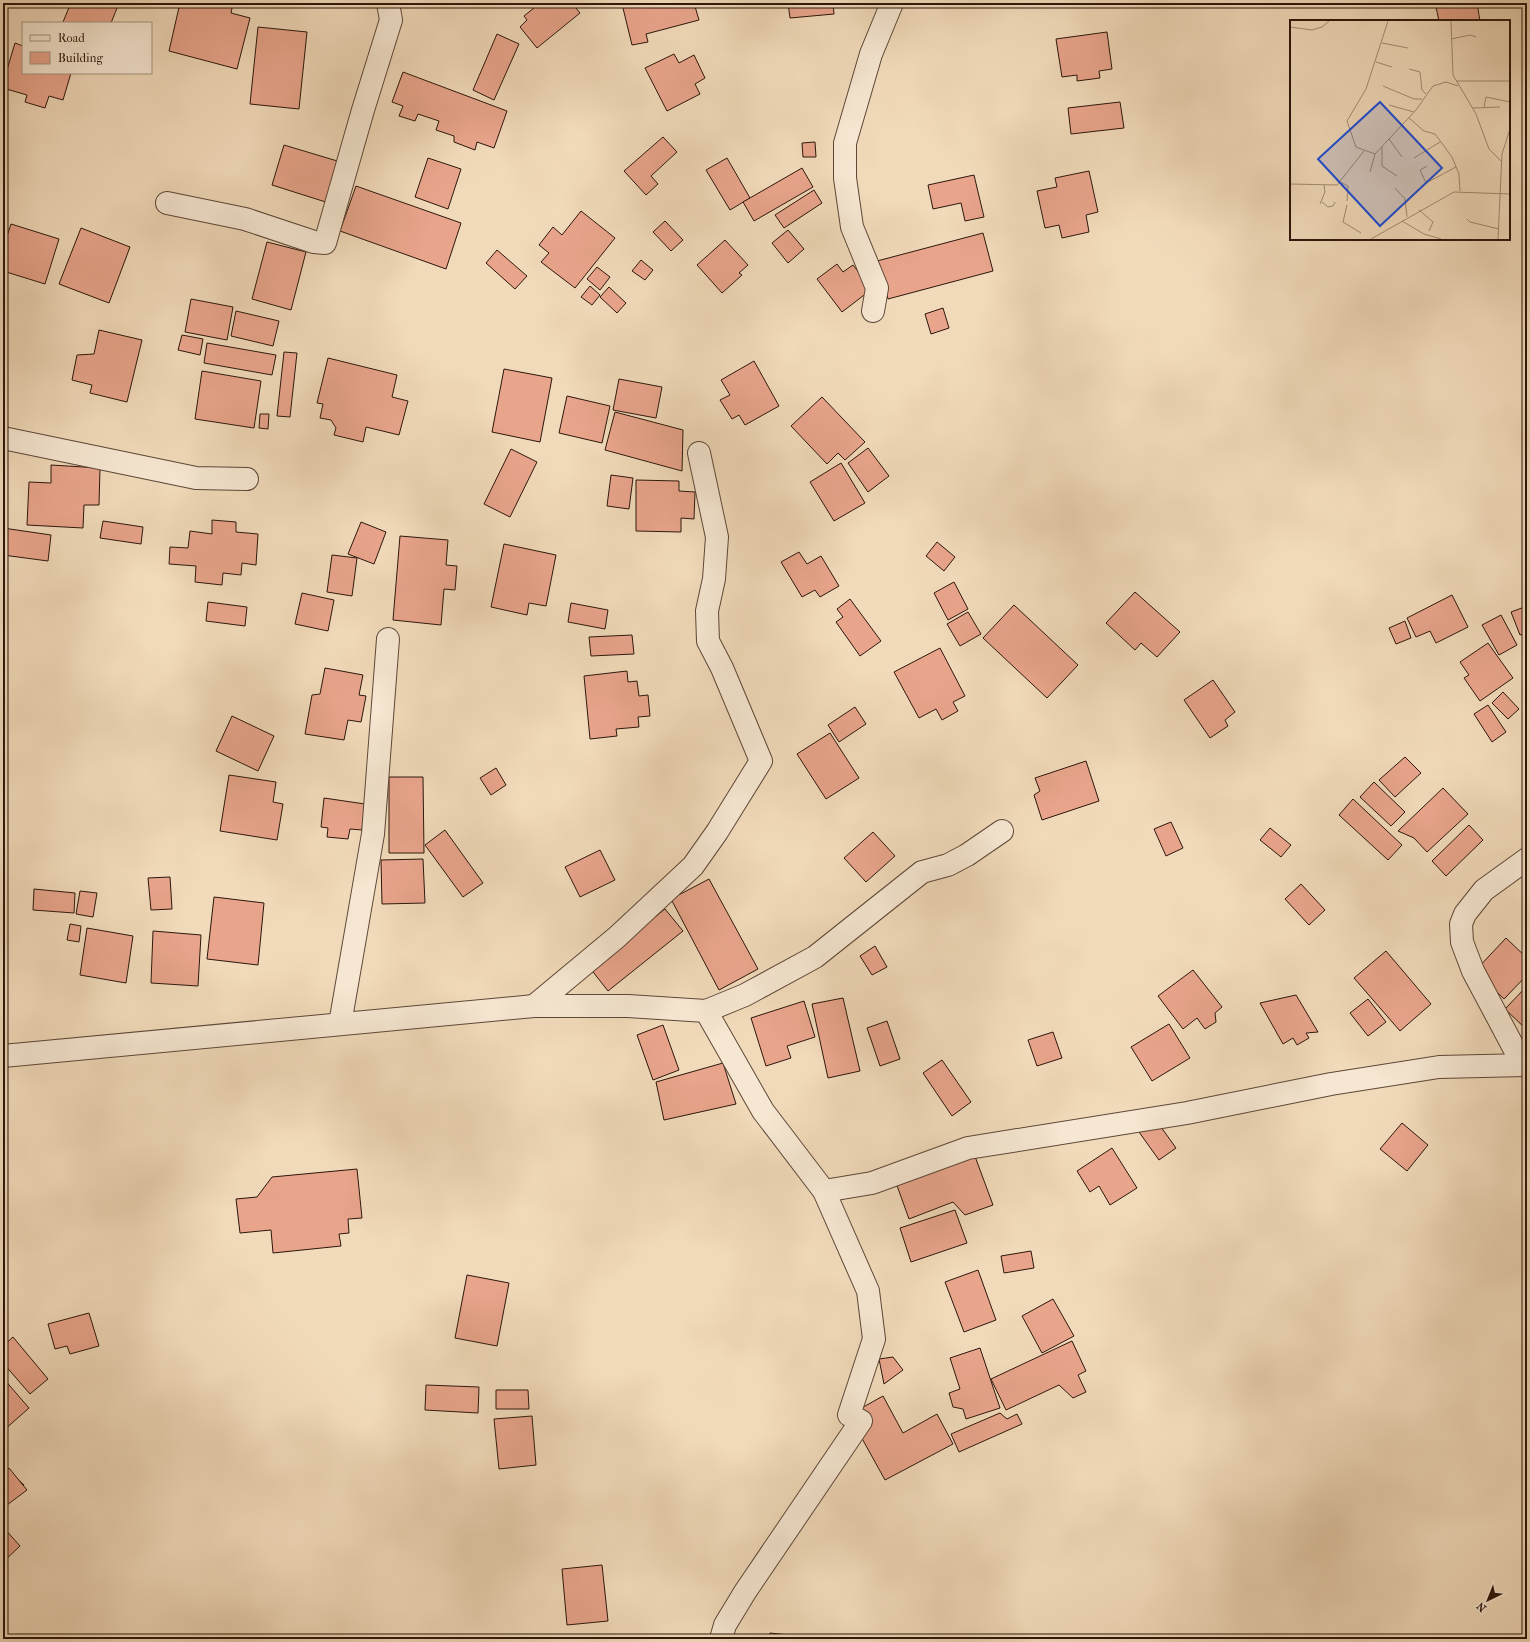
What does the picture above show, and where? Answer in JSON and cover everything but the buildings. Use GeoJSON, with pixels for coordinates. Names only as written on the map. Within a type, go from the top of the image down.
{"type":"FeatureCollection","features":[{"type":"Feature","properties":{"kind":"street"},"geometry":{"type":"LineString","coordinates":[[167,203],[244,219],[314,242],[325,243],[363,110],[391,20],[388,3]]}},
{"type":"Feature","properties":{"kind":"street"},"geometry":{"type":"LineString","coordinates":[[873,311],[877,288],[852,227],[845,178],[844,143],[871,54],[892,3]]}},
{"type":"Feature","properties":{"kind":"street"},"geometry":{"type":"LineString","coordinates":[[3,438],[196,478],[247,479]]}},
{"type":"Feature","properties":{"kind":"street"},"geometry":{"type":"LineString","coordinates":[[534,1006],[618,937],[693,866],[717,832],[762,762],[722,668],[708,641],[707,611],[714,579],[717,537],[699,453]]}},
{"type":"Feature","properties":{"kind":"street"},"geometry":{"type":"LineString","coordinates":[[340,1024],[373,834],[388,639]]}},
{"type":"Feature","properties":{"kind":"street"},"geometry":{"type":"LineString","coordinates":[[3,1056],[534,1006],[628,1006],[706,1011],[745,995],[815,957],[922,872],[948,865],[967,855],[1002,831]]}},
{"type":"Feature","properties":{"kind":"street"},"geometry":{"type":"LineString","coordinates":[[824,1191],[872,1183],[968,1148],[1187,1113],[1330,1084],[1439,1067],[1525,1065],[1473,971],[1462,942],[1461,924],[1465,914],[1484,890],[1527,860]]}},
{"type":"Feature","properties":{"kind":"street"},"geometry":{"type":"LineString","coordinates":[[706,1011],[763,1112],[824,1191],[868,1291],[874,1339],[849,1415],[861,1421],[746,1592],[725,1625],[722,1639]]}}]}
